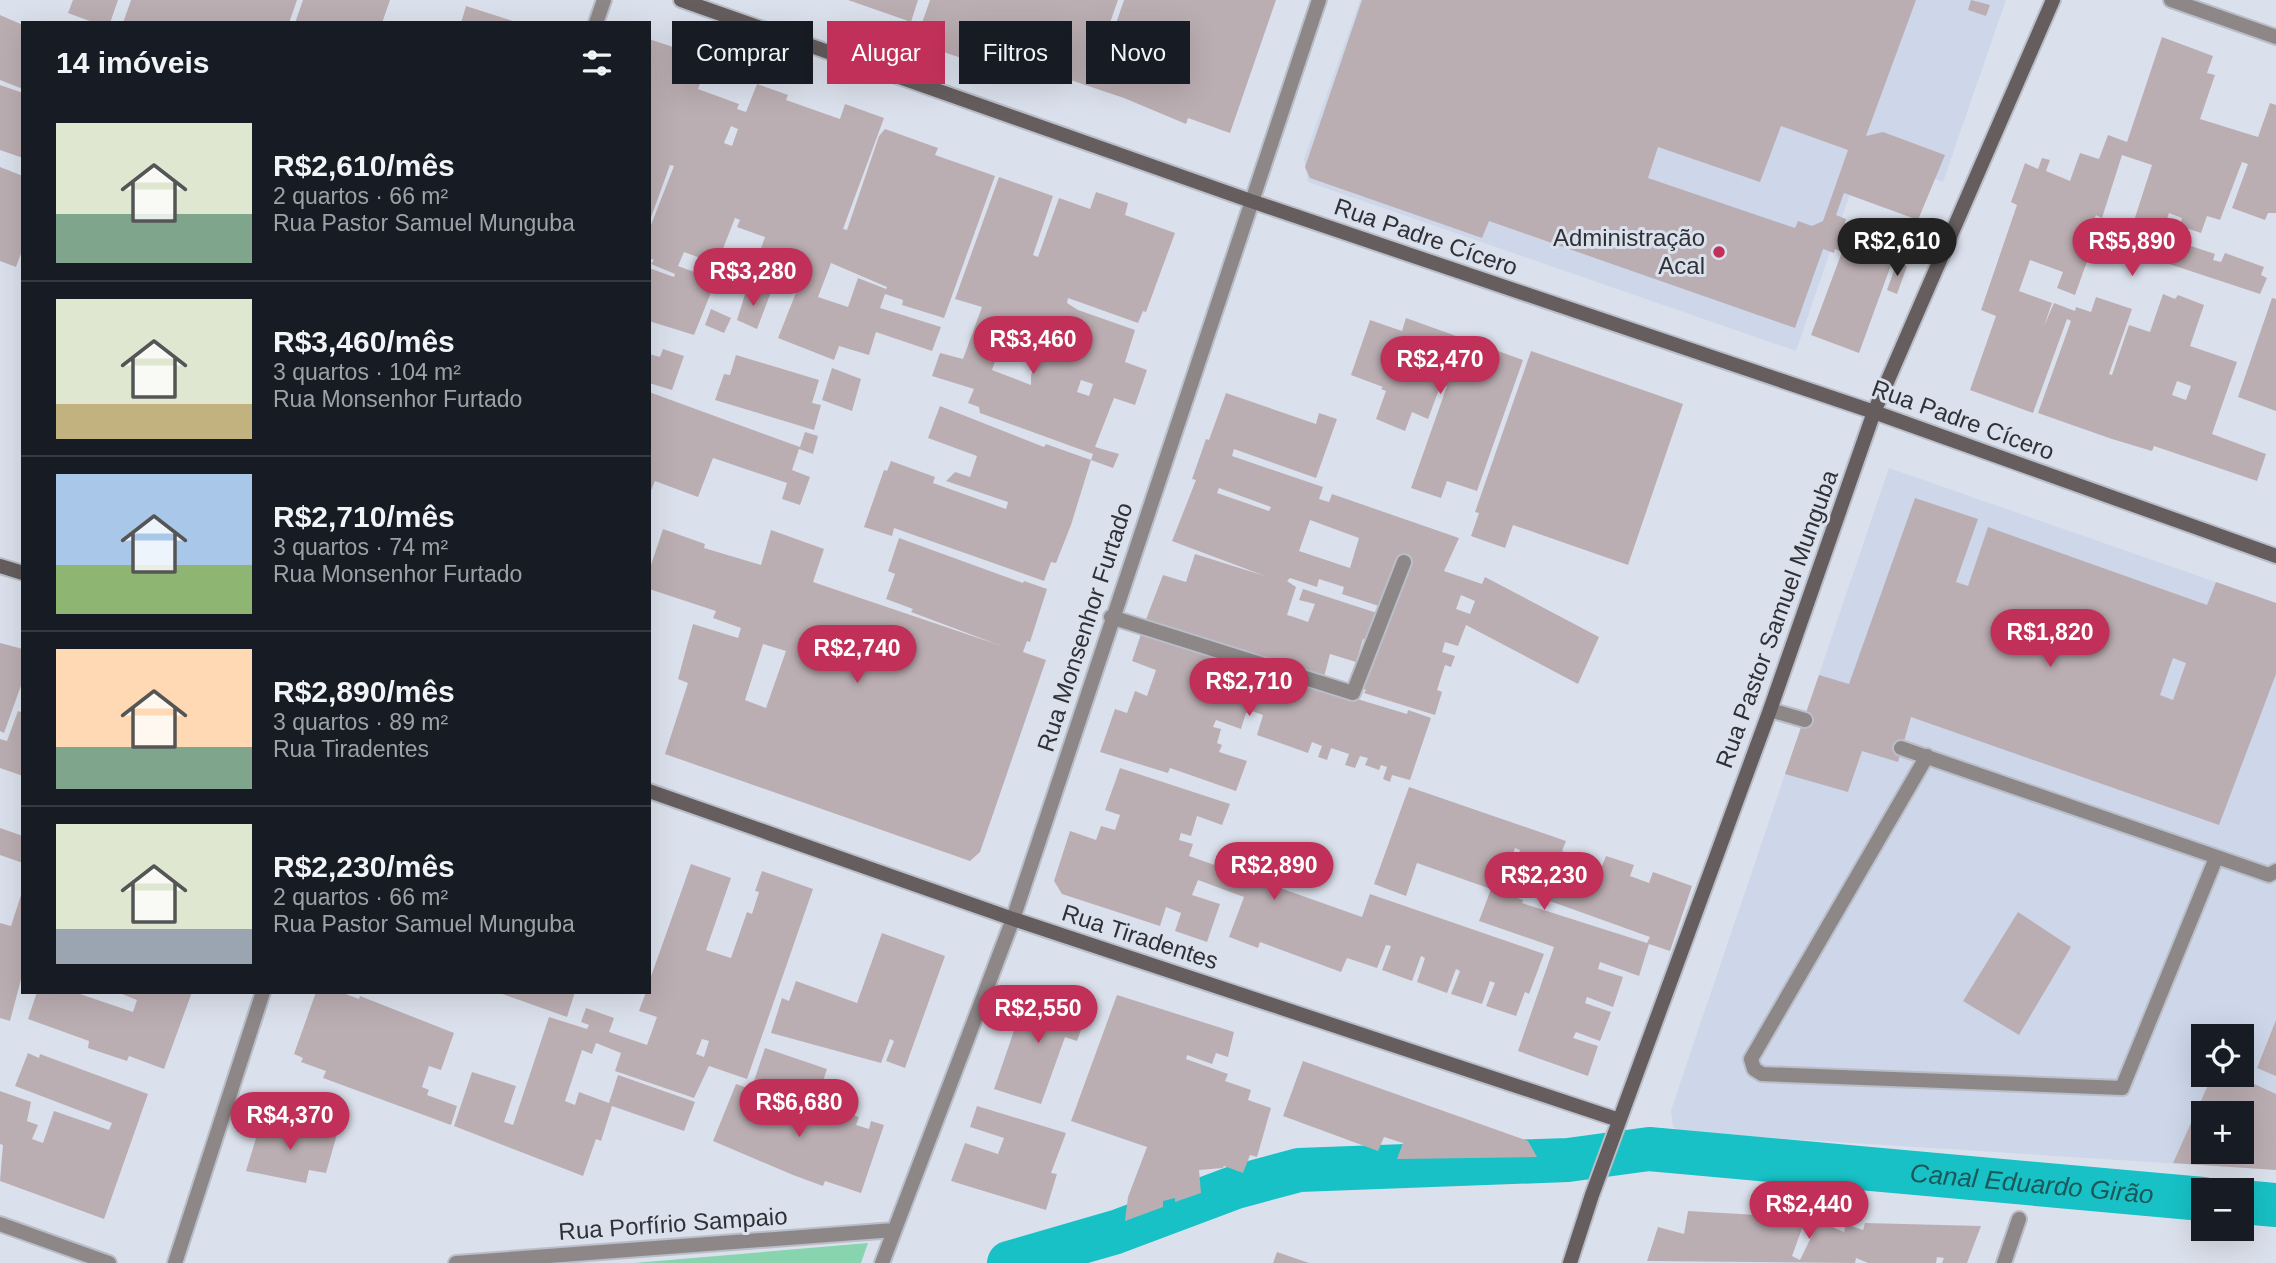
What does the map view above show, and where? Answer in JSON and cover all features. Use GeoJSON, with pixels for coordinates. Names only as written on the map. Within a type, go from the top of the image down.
{"type":"FeatureCollection","features":[{"type":"Feature","properties":{"kind":"street"},"geometry":{"type":"LineString","coordinates":[[597,21],[604,0]]}},
{"type":"Feature","properties":{"kind":"street","name":"Rua Padre Cícero"},"geometry":{"type":"LineString","coordinates":[[681,0],[1251,201],[1874,412],[2276,556]]}},
{"type":"Feature","properties":{"kind":"street","name":"Rua Monsenhor Furtado"},"geometry":{"type":"LineString","coordinates":[[882,1263],[1013,919],[1111,617],[1319,0]]}},
{"type":"Feature","properties":{"kind":"street","name":"Rua Pastor Samuel Munguba"},"geometry":{"type":"LineString","coordinates":[[1570,1263],[1619,1120],[1770,710],[1874,412],[2053,0]]}},
{"type":"Feature","properties":{"kind":"street"},"geometry":{"type":"LineString","coordinates":[[2171,0],[2276,37]]}},
{"type":"Feature","properties":{"kind":"street"},"geometry":{"type":"LineString","coordinates":[[1111,617],[1353,692],[1405,562]]}},
{"type":"Feature","properties":{"kind":"street"},"geometry":{"type":"LineString","coordinates":[[0,566],[21,572]]}},
{"type":"Feature","properties":{"kind":"street"},"geometry":{"type":"LineString","coordinates":[[1770,710],[1805,720]]}},
{"type":"Feature","properties":{"kind":"street"},"geometry":{"type":"LineString","coordinates":[[1902,748],[2216,858],[2269,875],[2276,871]]}},
{"type":"Feature","properties":{"kind":"street"},"geometry":{"type":"LineString","coordinates":[[1927,756],[1751,1059],[1754,1069],[1762,1074],[2122,1088],[2216,858]]}},
{"type":"Feature","properties":{"kind":"street","name":"Rua Tiradentes"},"geometry":{"type":"LineString","coordinates":[[651,792],[1013,919],[1619,1120]]}},
{"type":"Feature","properties":{"kind":"street"},"geometry":{"type":"LineString","coordinates":[[176,1263],[262,994]]}},
{"type":"Feature","properties":{"kind":"street"},"geometry":{"type":"LineString","coordinates":[[2004,1263],[2019,1219]]}},
{"type":"Feature","properties":{"kind":"street"},"geometry":{"type":"LineString","coordinates":[[0,1224],[109,1263]]}},
{"type":"Feature","properties":{"kind":"street","name":"Rua Porfírio Sampaio"},"geometry":{"type":"LineString","coordinates":[[456,1263],[894,1230]]}},
{"type":"Feature","properties":{"kind":"shaded area"},"geometry":{"type":"Polygon","coordinates":[[[1360,0],[2006,0],[1943,182],[1864,153],[1796,351],[1308,182],[1304,159],[1360,0]]]}},
{"type":"Feature","properties":{"kind":"shaded area"},"geometry":{"type":"Polygon","coordinates":[[[1889,468],[2276,603],[2276,1170],[1681,1132],[1673,1127],[1671,1110],[1889,468]]]}},
{"type":"Feature","properties":{"kind":"green space"},"geometry":{"type":"Polygon","coordinates":[[[868,1243],[861,1263],[634,1263],[868,1243]]]}},
{"type":"Feature","properties":{"kind":"building"},"geometry":{"type":"Polygon","coordinates":[[[73,0],[118,0],[111,21],[90,21],[68,13],[73,0]]]}},
{"type":"Feature","properties":{"kind":"building"},"geometry":{"type":"Polygon","coordinates":[[[131,0],[297,0],[290,21],[124,21],[131,0]]]}},
{"type":"Feature","properties":{"kind":"building"},"geometry":{"type":"Polygon","coordinates":[[[303,0],[390,0],[383,21],[296,21],[303,0]]]}},
{"type":"Feature","properties":{"kind":"building"},"geometry":{"type":"Polygon","coordinates":[[[848,0],[918,0],[911,21],[848,0]]]}},
{"type":"Feature","properties":{"kind":"building"},"geometry":{"type":"Polygon","coordinates":[[[930,0],[1118,0],[1111,21],[1086,21],[1086,84],[1190,84],[1190,21],[1117,21],[1124,0],[1276,0],[1230,133],[1188,118],[1186,124],[1124,98],[1072,81],[1072,21],[959,21],[959,57],[945,53],[945,21],[923,21],[930,0]]]}},
{"type":"Feature","properties":{"kind":"building"},"geometry":{"type":"Polygon","coordinates":[[[1362,0],[1916,0],[1866,136],[1883,132],[1945,155],[1918,220],[1844,193],[1836,215],[1846,219],[1845,223],[1899,243],[1859,353],[1811,335],[1842,252],[1835,249],[1834,253],[1823,249],[1795,328],[1489,221],[1482,238],[1310,178],[1305,167],[1362,0]],[[1781,126],[1760,182],[1658,147],[1648,178],[1795,228],[1798,221],[1812,226],[1823,221],[1848,150],[1781,126]]]}},
{"type":"Feature","properties":{"kind":"building"},"geometry":{"type":"Polygon","coordinates":[[[1971,0],[1990,5],[1986,16],[1968,10],[1971,0]]]}},
{"type":"Feature","properties":{"kind":"building"},"geometry":{"type":"Polygon","coordinates":[[[466,6],[513,21],[462,21],[466,6]]]}},
{"type":"Feature","properties":{"kind":"building"},"geometry":{"type":"Polygon","coordinates":[[[0,15],[21,24],[21,88],[0,80],[0,15]]]}},
{"type":"Feature","properties":{"kind":"building"},"geometry":{"type":"Polygon","coordinates":[[[2162,37],[2213,56],[2207,73],[2215,75],[2200,119],[2258,137],[2270,103],[2276,105],[2276,213],[2268,213],[2265,220],[2232,208],[2248,164],[2242,162],[2220,220],[2207,216],[2201,233],[2180,226],[2182,218],[2169,213],[2161,236],[2215,254],[2213,260],[2221,262],[2225,253],[2264,267],[2261,275],[2267,278],[2260,294],[2154,259],[2160,240],[2131,230],[2152,165],[2122,155],[2102,218],[2096,215],[2089,232],[2096,236],[2075,295],[2057,288],[2063,272],[2030,260],[2019,291],[2052,303],[2044,326],[2054,303],[2075,311],[2076,307],[2091,312],[2096,297],[2132,309],[2109,374],[2112,375],[2129,325],[2150,332],[2163,294],[2175,299],[2178,295],[2204,305],[2190,346],[2237,362],[2212,434],[2266,454],[2257,481],[2154,446],[2152,451],[2112,439],[2038,413],[2071,321],[2067,319],[2033,413],[1970,390],[1996,316],[1981,310],[2017,205],[2011,202],[2025,163],[2038,169],[2042,158],[2050,160],[2046,171],[2070,181],[2080,153],[2099,159],[2108,135],[2127,142],[2162,37]],[[2177,381],[2172,395],[2186,400],[2191,386],[2177,381]]]}},
{"type":"Feature","properties":{"kind":"building"},"geometry":{"type":"Polygon","coordinates":[[[651,40],[672,47],[672,84],[700,84],[698,89],[739,104],[737,109],[746,112],[757,84],[788,95],[786,100],[840,119],[845,104],[884,118],[843,229],[847,230],[879,136],[885,129],[938,148],[935,155],[995,176],[944,318],[902,305],[903,300],[885,294],[880,308],[941,327],[932,351],[876,332],[869,355],[839,346],[834,360],[778,338],[803,275],[781,266],[774,284],[751,277],[765,237],[737,227],[740,220],[735,218],[717,264],[684,252],[678,266],[716,280],[694,335],[651,322],[651,269],[674,277],[675,274],[651,264],[654,260],[651,259],[651,225],[674,166],[670,165],[651,217],[651,40]],[[731,126],[724,143],[732,146],[738,129],[731,126]],[[831,263],[818,297],[848,307],[858,278],[886,289],[887,287],[831,263]]]}},
{"type":"Feature","properties":{"kind":"building"},"geometry":{"type":"Polygon","coordinates":[[[0,85],[21,92],[21,157],[0,150],[0,85]]]}},
{"type":"Feature","properties":{"kind":"building"},"geometry":{"type":"Polygon","coordinates":[[[0,167],[21,175],[21,253],[16,267],[0,261],[0,167]]]}},
{"type":"Feature","properties":{"kind":"building"},"geometry":{"type":"Polygon","coordinates":[[[999,177],[1053,196],[1033,255],[1038,257],[1059,198],[1090,209],[1096,192],[1128,203],[1125,215],[1175,233],[1146,312],[1143,311],[1138,323],[1068,298],[1067,303],[1078,310],[1135,330],[1125,362],[1147,370],[1135,405],[1114,398],[1095,447],[1119,454],[1113,468],[1091,460],[1093,454],[980,413],[979,407],[968,403],[974,389],[932,376],[940,353],[963,359],[982,307],[955,299],[999,177]],[[1009,321],[992,370],[1031,385],[1031,375],[1041,346],[1013,335],[1017,324],[1009,321]],[[1081,380],[1077,392],[1089,396],[1093,384],[1081,380]]]}},
{"type":"Feature","properties":{"kind":"building"},"geometry":{"type":"Polygon","coordinates":[[[1897,262],[1907,266],[1897,294],[1887,290],[1897,262]]]}},
{"type":"Feature","properties":{"kind":"building"},"geometry":{"type":"Polygon","coordinates":[[[763,290],[771,292],[757,329],[737,320],[746,291],[760,296],[763,290]]]}},
{"type":"Feature","properties":{"kind":"building"},"geometry":{"type":"Polygon","coordinates":[[[2272,298],[2276,299],[2276,411],[2238,397],[2272,298]]]}},
{"type":"Feature","properties":{"kind":"building"},"geometry":{"type":"Polygon","coordinates":[[[711,309],[731,318],[724,333],[705,325],[711,309]]]}},
{"type":"Feature","properties":{"kind":"building"},"geometry":{"type":"Polygon","coordinates":[[[1406,318],[1523,360],[1477,491],[1447,481],[1441,498],[1411,488],[1447,386],[1441,384],[1428,419],[1412,412],[1405,431],[1376,419],[1386,391],[1381,389],[1383,387],[1351,375],[1370,320],[1402,331],[1406,318]]]}},
{"type":"Feature","properties":{"kind":"building"},"geometry":{"type":"Polygon","coordinates":[[[663,349],[684,356],[672,390],[651,384],[651,355],[660,357],[663,349]]]}},
{"type":"Feature","properties":{"kind":"building"},"geometry":{"type":"Polygon","coordinates":[[[1531,351],[1683,404],[1628,565],[1513,525],[1505,548],[1471,536],[1479,513],[1475,512],[1531,351]]]}},
{"type":"Feature","properties":{"kind":"building"},"geometry":{"type":"Polygon","coordinates":[[[736,355],[819,380],[812,403],[821,405],[814,430],[715,400],[724,374],[730,375],[736,355]]]}},
{"type":"Feature","properties":{"kind":"building"},"geometry":{"type":"Polygon","coordinates":[[[832,368],[861,379],[852,411],[822,400],[832,368]]]}},
{"type":"Feature","properties":{"kind":"building"},"geometry":{"type":"Polygon","coordinates":[[[651,393],[800,447],[805,432],[818,436],[813,454],[799,449],[792,470],[810,477],[800,505],[782,499],[787,483],[713,458],[698,497],[655,481],[651,490],[651,393]]]}},
{"type":"Feature","properties":{"kind":"building"},"geometry":{"type":"Polygon","coordinates":[[[1226,393],[1316,424],[1319,413],[1337,419],[1316,478],[1234,449],[1232,456],[1323,487],[1319,499],[1329,502],[1332,494],[1459,538],[1444,571],[1482,584],[1485,577],[1599,637],[1578,684],[1466,625],[1458,646],[1445,642],[1442,652],[1455,656],[1451,667],[1445,665],[1437,690],[1442,692],[1435,715],[1364,693],[1366,690],[1357,687],[1409,558],[1400,555],[1382,607],[1342,594],[1344,587],[1319,579],[1317,587],[1290,578],[1287,581],[1296,587],[1287,615],[1308,622],[1315,604],[1299,600],[1303,589],[1377,613],[1368,641],[1363,639],[1356,662],[1330,654],[1324,677],[1145,622],[1163,575],[1186,582],[1195,554],[1265,576],[1172,541],[1196,480],[1192,479],[1206,439],[1209,440],[1226,393]],[[1219,488],[1217,493],[1269,511],[1271,507],[1219,488]],[[1310,520],[1299,551],[1350,568],[1359,538],[1310,520]],[[1461,595],[1456,609],[1470,614],[1475,601],[1461,595]]]}},
{"type":"Feature","properties":{"kind":"building"},"geometry":{"type":"Polygon","coordinates":[[[940,406],[1044,447],[1046,444],[1091,460],[1071,525],[1056,563],[1051,562],[1044,581],[894,528],[892,536],[864,527],[884,470],[887,471],[891,461],[935,477],[933,483],[1006,509],[1008,502],[946,481],[955,472],[970,477],[977,456],[928,438],[940,406]]]}},
{"type":"Feature","properties":{"kind":"building"},"geometry":{"type":"Polygon","coordinates":[[[1915,498],[1978,519],[1956,582],[1968,586],[1988,527],[2207,605],[2216,582],[2276,603],[2276,674],[2219,825],[1911,717],[1898,762],[1862,751],[1848,792],[1785,774],[1819,675],[1849,684],[1915,498]],[[2173,658],[2160,695],[2173,700],[2186,663],[2173,658]]]}},
{"type":"Feature","properties":{"kind":"building"},"geometry":{"type":"Polygon","coordinates":[[[663,529],[705,544],[704,548],[761,565],[771,530],[824,549],[813,582],[999,645],[911,612],[913,609],[886,599],[895,574],[888,571],[899,538],[1023,583],[1024,581],[1047,589],[1030,642],[1027,641],[1023,652],[1046,660],[980,852],[970,861],[665,754],[688,683],[678,679],[693,624],[738,638],[741,628],[713,618],[716,611],[651,590],[651,565],[663,529]],[[763,644],[745,700],[766,708],[786,651],[763,644]]]}},
{"type":"Feature","properties":{"kind":"building"},"geometry":{"type":"Polygon","coordinates":[[[1141,634],[1407,714],[1408,710],[1431,718],[1410,780],[1392,775],[1390,782],[1383,779],[1387,767],[1381,765],[1379,770],[1365,765],[1368,758],[1360,756],[1355,768],[1345,765],[1349,754],[1331,748],[1327,760],[1318,757],[1322,746],[1312,742],[1308,753],[1257,735],[1263,715],[1252,711],[1246,713],[1241,729],[1216,720],[1213,727],[1221,729],[1217,743],[1222,745],[1219,752],[1247,761],[1236,791],[1170,768],[1168,773],[1100,752],[1115,709],[1127,713],[1135,691],[1147,696],[1156,670],[1132,661],[1141,634]]]}},
{"type":"Feature","properties":{"kind":"building"},"geometry":{"type":"Polygon","coordinates":[[[0,643],[21,648],[21,686],[4,733],[0,731],[0,643]]]}},
{"type":"Feature","properties":{"kind":"building"},"geometry":{"type":"Polygon","coordinates":[[[18,711],[21,712],[21,775],[0,768],[0,739],[7,741],[18,711]]]}},
{"type":"Feature","properties":{"kind":"building"},"geometry":{"type":"Polygon","coordinates":[[[1120,768],[1230,804],[1222,825],[1197,816],[1191,836],[1181,833],[1179,840],[1193,844],[1189,856],[1362,917],[1370,894],[1544,954],[1529,994],[1525,992],[1516,1016],[1486,1006],[1495,983],[1490,981],[1482,1004],[1451,994],[1460,971],[1456,969],[1447,993],[1417,982],[1425,958],[1421,956],[1412,981],[1382,970],[1391,946],[1386,945],[1377,968],[1347,958],[1341,972],[1260,942],[1258,948],[1229,937],[1244,897],[1198,880],[1192,895],[1220,904],[1207,942],[1175,931],[1181,913],[1166,907],[1160,926],[1062,894],[1054,881],[1070,831],[1096,840],[1101,826],[1115,830],[1120,815],[1105,810],[1120,768]]]}},
{"type":"Feature","properties":{"kind":"building"},"geometry":{"type":"Polygon","coordinates":[[[1409,787],[1566,841],[1562,851],[1602,866],[1606,856],[1634,865],[1630,876],[1649,883],[1653,872],[1692,886],[1670,951],[1649,944],[1639,976],[1600,962],[1598,969],[1623,977],[1613,1007],[1587,997],[1585,1003],[1611,1012],[1600,1041],[1576,1032],[1573,1038],[1598,1046],[1588,1076],[1518,1051],[1554,947],[1479,921],[1491,889],[1417,863],[1406,896],[1374,884],[1409,787]],[[1515,848],[1500,892],[1523,900],[1522,903],[1647,943],[1650,937],[1508,886],[1520,850],[1515,848]]]}},
{"type":"Feature","properties":{"kind":"building"},"geometry":{"type":"Polygon","coordinates":[[[0,828],[21,835],[21,862],[0,855],[0,828]]]}},
{"type":"Feature","properties":{"kind":"building"},"geometry":{"type":"Polygon","coordinates":[[[691,864],[731,878],[706,950],[731,958],[747,912],[752,914],[759,892],[755,891],[762,871],[813,889],[747,1079],[709,1066],[694,1098],[615,1071],[621,1053],[596,1043],[592,1054],[582,1050],[565,1101],[575,1105],[579,1092],[609,1103],[618,1075],[695,1102],[684,1131],[612,1106],[601,1141],[596,1139],[583,1176],[454,1126],[472,1072],[516,1086],[504,1122],[513,1125],[549,1017],[587,1029],[589,1025],[581,1022],[586,1008],[614,1018],[609,1032],[647,1045],[657,1017],[639,1011],[645,994],[651,994],[651,976],[691,864]],[[702,1039],[696,1054],[704,1057],[709,1041],[702,1039]]]}},
{"type":"Feature","properties":{"kind":"building"},"geometry":{"type":"Polygon","coordinates":[[[21,895],[21,980],[10,1021],[0,1018],[0,923],[11,926],[21,895]]]}},
{"type":"Feature","properties":{"kind":"building"},"geometry":{"type":"Polygon","coordinates":[[[2018,912],[2071,947],[2019,1035],[1963,1001],[2018,912]]]}},
{"type":"Feature","properties":{"kind":"building"},"geometry":{"type":"Polygon","coordinates":[[[882,933],[945,956],[905,1068],[886,1061],[894,1041],[890,1039],[881,1063],[771,1033],[782,998],[789,1001],[796,981],[857,1003],[882,933]]]}},
{"type":"Feature","properties":{"kind":"building"},"geometry":{"type":"Polygon","coordinates":[[[1028,990],[1088,1011],[1077,1041],[1065,1037],[1041,1104],[994,1089],[1028,990]]]}},
{"type":"Feature","properties":{"kind":"building"},"geometry":{"type":"Polygon","coordinates":[[[36,994],[80,994],[133,1012],[137,1000],[122,994],[191,994],[164,1069],[129,1056],[127,1061],[88,1048],[89,1041],[28,1019],[36,994]]]}},
{"type":"Feature","properties":{"kind":"building"},"geometry":{"type":"Polygon","coordinates":[[[315,994],[345,994],[359,999],[360,996],[454,1033],[441,1070],[429,1066],[422,1087],[429,1090],[427,1095],[457,1106],[451,1125],[323,1078],[326,1071],[301,1062],[303,1058],[294,1054],[315,994]]]}},
{"type":"Feature","properties":{"kind":"building"},"geometry":{"type":"Polygon","coordinates":[[[503,994],[574,994],[567,1017],[503,994]]]}},
{"type":"Feature","properties":{"kind":"building"},"geometry":{"type":"Polygon","coordinates":[[[1117,995],[1234,1032],[1228,1057],[1216,1053],[1212,1064],[1187,1055],[1186,1059],[1228,1074],[1225,1081],[1251,1090],[1248,1100],[1271,1108],[1257,1157],[1250,1155],[1243,1173],[1224,1166],[1199,1170],[1201,1193],[1175,1202],[1175,1198],[1163,1201],[1163,1207],[1125,1221],[1128,1197],[1147,1147],[1071,1121],[1117,995]]]}},
{"type":"Feature","properties":{"kind":"building"},"geometry":{"type":"Polygon","coordinates":[[[2276,1020],[2276,1076],[2257,1068],[2276,1020]]]}},
{"type":"Feature","properties":{"kind":"building"},"geometry":{"type":"Polygon","coordinates":[[[765,1048],[827,1069],[816,1102],[754,1081],[765,1048]]]}},
{"type":"Feature","properties":{"kind":"building"},"geometry":{"type":"Polygon","coordinates":[[[28,1053],[39,1058],[40,1054],[148,1094],[104,1219],[0,1181],[3,1145],[0,1144],[0,1091],[31,1102],[27,1121],[38,1125],[32,1139],[43,1143],[54,1111],[109,1130],[112,1123],[15,1086],[28,1053]]]}},
{"type":"Feature","properties":{"kind":"building"},"geometry":{"type":"Polygon","coordinates":[[[1303,1061],[1528,1141],[1537,1157],[1397,1159],[1403,1143],[1384,1137],[1378,1151],[1283,1116],[1303,1061]]]}},
{"type":"Feature","properties":{"kind":"building"},"geometry":{"type":"Polygon","coordinates":[[[736,1084],[846,1122],[849,1113],[859,1117],[856,1125],[869,1129],[871,1121],[884,1125],[861,1193],[825,1181],[823,1186],[713,1141],[736,1084]]]}},
{"type":"Feature","properties":{"kind":"building"},"geometry":{"type":"Polygon","coordinates":[[[2254,1084],[2276,1094],[2276,1170],[2173,1163],[2191,1123],[2191,1164],[2254,1164],[2254,1101],[2201,1101],[2207,1087],[2254,1087],[2254,1084]]]}},
{"type":"Feature","properties":{"kind":"building"},"geometry":{"type":"Polygon","coordinates":[[[977,1106],[1066,1133],[1051,1173],[1057,1174],[1046,1210],[951,1181],[965,1143],[998,1154],[1004,1138],[970,1127],[977,1106]]]}},
{"type":"Feature","properties":{"kind":"building"},"geometry":{"type":"Polygon","coordinates":[[[261,1122],[319,1134],[321,1130],[337,1134],[326,1173],[309,1170],[306,1183],[246,1171],[261,1122]]]}},
{"type":"Feature","properties":{"kind":"building"},"geometry":{"type":"Polygon","coordinates":[[[1688,1211],[1774,1216],[1775,1213],[1805,1220],[1792,1256],[1800,1260],[1819,1221],[1844,1232],[1846,1224],[1863,1230],[1865,1223],[1981,1226],[1967,1263],[1942,1263],[1944,1258],[1937,1257],[1936,1263],[1868,1263],[1856,1258],[1855,1263],[1647,1261],[1658,1227],[1684,1234],[1688,1211]]]}},
{"type":"Feature","properties":{"kind":"building"},"geometry":{"type":"Polygon","coordinates":[[[1277,1252],[1309,1263],[1273,1263],[1277,1252]]]}},
{"type":"Feature","properties":{"kind":"waterway"},"geometry":{"type":"LineString","coordinates":[[1009,1263],[1116,1232],[1236,1187],[1299,1170],[1568,1160],[1649,1149],[2191,1198]]}},
{"type":"Feature","properties":{"kind":"waterway","name":"Canal Eduardo Girão"},"geometry":{"type":"LineString","coordinates":[[2254,1203],[2276,1205]]}},
{"type":"Feature","properties":{"kind":"place","name":"Administração Acal"},"geometry":{"type":"Point","coordinates":[1719,252]}}]}
